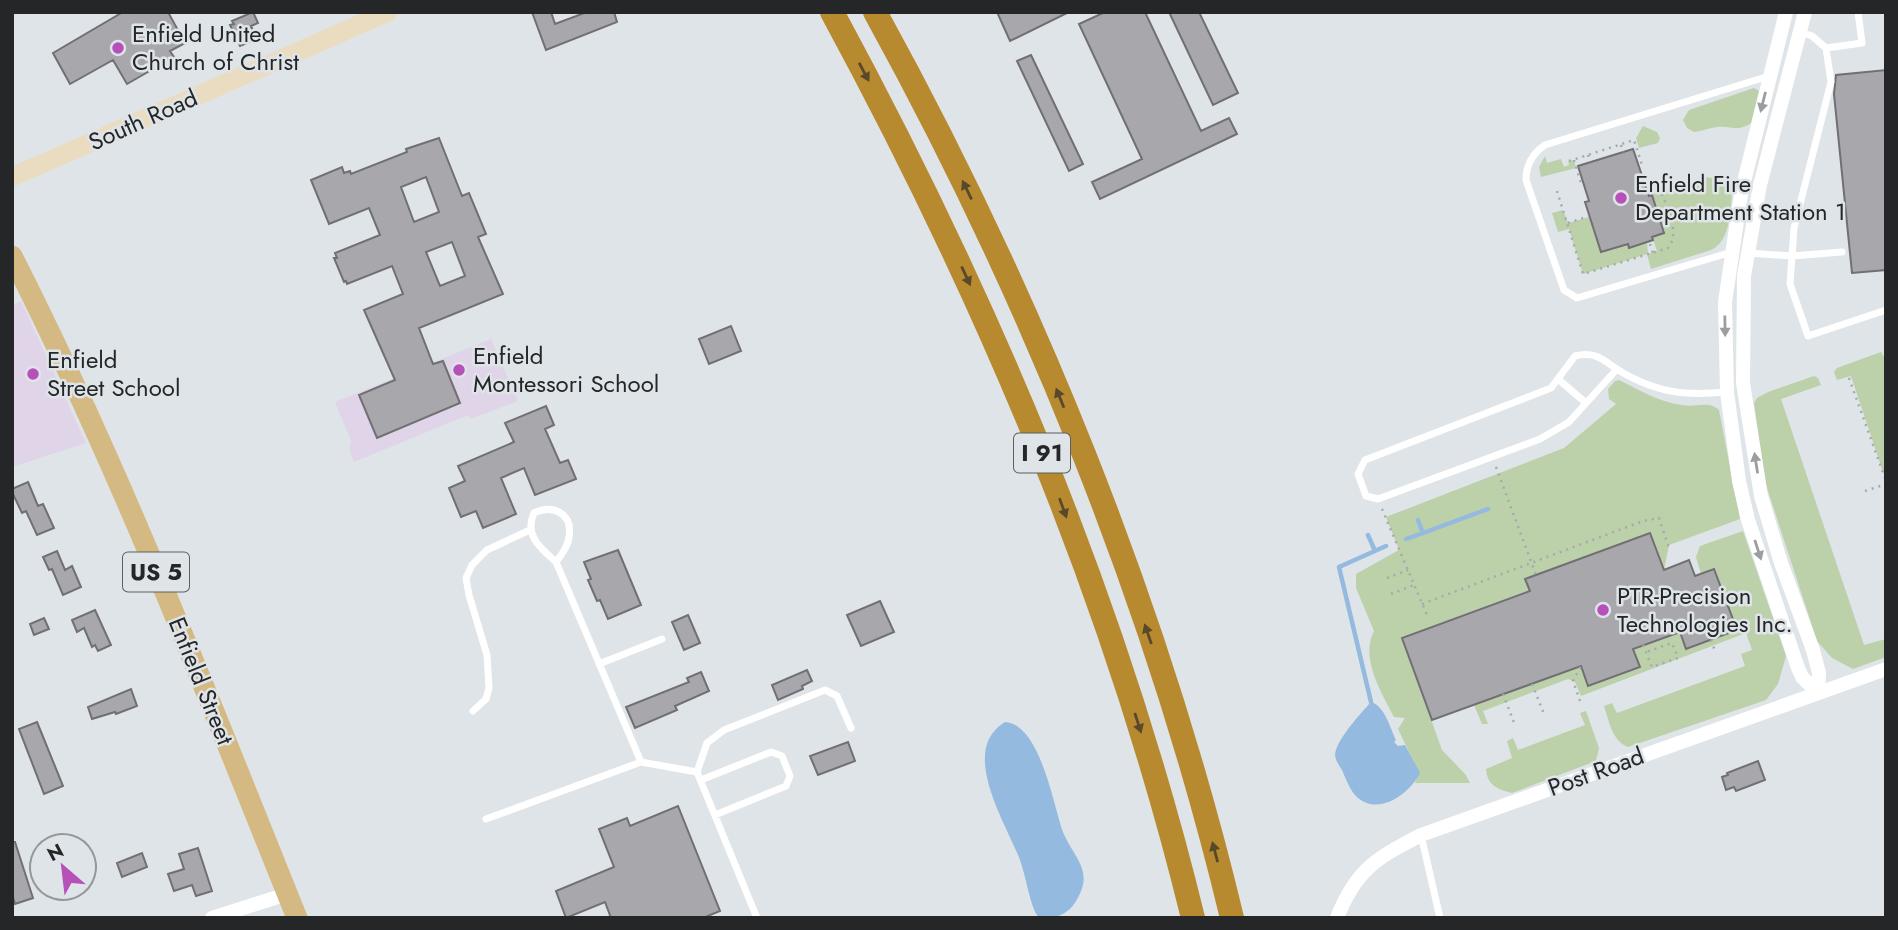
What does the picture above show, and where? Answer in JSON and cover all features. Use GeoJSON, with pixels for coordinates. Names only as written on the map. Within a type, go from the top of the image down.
{"type":"FeatureCollection","features":[{"type":"Feature","properties":{"kind":"highway","name":"I 91"},"geometry":{"type":"LineString","coordinates":[[832,12],[939,218],[984,314],[1032,428],[1122,674],[1167,819],[1193,918]]}},
{"type":"Feature","properties":{"kind":"highway","name":"I 91"},"geometry":{"type":"LineString","coordinates":[[875,12],[984,225],[1071,425],[1119,549],[1156,657],[1195,783],[1232,918]]}},
{"type":"Feature","properties":{"kind":"main road","name":"South Road"},"geometry":{"type":"LineString","coordinates":[[12,177],[388,12]]}},
{"type":"Feature","properties":{"kind":"main road","name":"Enfield Street"},"geometry":{"type":"LineString","coordinates":[[12,256],[117,477],[297,918]]}},
{"type":"Feature","properties":{"kind":"street"},"geometry":{"type":"LineString","coordinates":[[1786,12],[1741,194],[1725,302],[1727,392],[1739,481],[1748,520],[1798,668],[1802,677],[1818,693]]}},
{"type":"Feature","properties":{"kind":"street"},"geometry":{"type":"LineString","coordinates":[[1805,12],[1767,162],[1744,276],[1744,387],[1761,496],[1781,563],[1814,650],[1819,673],[1818,693]]}},
{"type":"Feature","properties":{"kind":"street"},"geometry":{"type":"LineString","coordinates":[[1782,29],[1800,32]]}},
{"type":"Feature","properties":{"kind":"street"},"geometry":{"type":"LineString","coordinates":[[1750,158],[1767,162]]}},
{"type":"Feature","properties":{"kind":"street"},"geometry":{"type":"LineString","coordinates":[[1732,252],[1748,253]]}},
{"type":"Feature","properties":{"kind":"street"},"geometry":{"type":"LineString","coordinates":[[1727,392],[1744,387]]}},
{"type":"Feature","properties":{"kind":"street","name":"Post Road"},"geometry":{"type":"LineString","coordinates":[[1337,918],[1355,880],[1374,862],[1421,835],[1886,668]]}},
{"type":"Feature","properties":{"kind":"street"},"geometry":{"type":"LineString","coordinates":[[212,918],[287,894]]}},
{"type":"Feature","properties":{"kind":"lane"},"geometry":{"type":"LineString","coordinates":[[1826,48],[1862,43],[1858,12]]}},
{"type":"Feature","properties":{"kind":"lane"},"geometry":{"type":"LineString","coordinates":[[1800,32],[1812,36],[1826,48],[1831,82],[1794,228],[1790,284],[1808,336],[1886,310]]}},
{"type":"Feature","properties":{"kind":"lane"},"geometry":{"type":"LineString","coordinates":[[1732,252],[1573,297],[1564,290],[1526,174],[1531,159],[1545,145],[1770,76]]}},
{"type":"Feature","properties":{"kind":"lane"},"geometry":{"type":"LineString","coordinates":[[1748,253],[1792,256],[1842,251]]}},
{"type":"Feature","properties":{"kind":"lane"},"geometry":{"type":"LineString","coordinates":[[1617,369],[1569,422],[1540,439],[1378,499],[1366,496],[1358,474],[1365,460],[1551,388],[1575,356],[1598,356],[1617,369],[1657,388],[1695,395],[1727,392]]}},
{"type":"Feature","properties":{"kind":"lane"},"geometry":{"type":"LineString","coordinates":[[1558,379],[1586,403]]}},
{"type":"Feature","properties":{"kind":"lane"},"geometry":{"type":"LineString","coordinates":[[556,562],[569,538],[569,526],[563,513],[553,508],[543,508],[534,513],[530,530],[541,549],[556,562],[641,762]]}},
{"type":"Feature","properties":{"kind":"lane"},"geometry":{"type":"LineString","coordinates":[[473,711],[486,699],[489,688],[487,655],[466,578],[472,565],[487,550],[530,530]]}},
{"type":"Feature","properties":{"kind":"lane"},"geometry":{"type":"LineString","coordinates":[[600,664],[662,639]]}},
{"type":"Feature","properties":{"kind":"lane"},"geometry":{"type":"LineString","coordinates":[[758,918],[697,772],[707,743],[724,730],[825,690],[837,696],[851,728]]}},
{"type":"Feature","properties":{"kind":"lane"},"geometry":{"type":"LineString","coordinates":[[701,780],[771,752],[782,756],[790,776],[786,786],[715,815]]}},
{"type":"Feature","properties":{"kind":"lane"},"geometry":{"type":"LineString","coordinates":[[485,819],[641,762],[697,772]]}},
{"type":"Feature","properties":{"kind":"lane"},"geometry":{"type":"LineString","coordinates":[[1421,835],[1440,918]]}},
{"type":"Feature","properties":{"kind":"path"},"geometry":{"type":"LineString","coordinates":[[1581,183],[1571,161],[1634,140],[1643,168]]}},
{"type":"Feature","properties":{"kind":"path"},"geometry":{"type":"LineString","coordinates":[[1621,145],[1623,152]]}},
{"type":"Feature","properties":{"kind":"path"},"geometry":{"type":"LineString","coordinates":[[1588,155],[1590,162]]}},
{"type":"Feature","properties":{"kind":"path"},"geometry":{"type":"LineString","coordinates":[[1557,191],[1583,274],[1668,248],[1674,240],[1660,189]]}},
{"type":"Feature","properties":{"kind":"path"},"geometry":{"type":"LineString","coordinates":[[1670,219],[1686,214]]}},
{"type":"Feature","properties":{"kind":"path"},"geometry":{"type":"LineString","coordinates":[[1568,223],[1589,216]]}},
{"type":"Feature","properties":{"kind":"path"},"geometry":{"type":"LineString","coordinates":[[1650,244],[1653,253]]}},
{"type":"Feature","properties":{"kind":"path"},"geometry":{"type":"LineString","coordinates":[[1849,378],[1886,482],[1865,491]]}},
{"type":"Feature","properties":{"kind":"path"},"geometry":{"type":"LineString","coordinates":[[1493,457],[1536,575]]}},
{"type":"Feature","properties":{"kind":"path"},"geometry":{"type":"LineString","coordinates":[[1378,499],[1427,615]]}},
{"type":"Feature","properties":{"kind":"path"},"geometry":{"type":"LineString","coordinates":[[1422,604],[1643,521],[1658,518],[1668,545],[1673,547]]}},
{"type":"Feature","properties":{"kind":"path"},"geometry":{"type":"LineString","coordinates":[[1387,578],[1408,570]]}},
{"type":"Feature","properties":{"kind":"path"},"geometry":{"type":"LineString","coordinates":[[1391,594],[1414,585]]}},
{"type":"Feature","properties":{"kind":"path"},"geometry":{"type":"LineString","coordinates":[[1711,640],[1715,651]]}},
{"type":"Feature","properties":{"kind":"path"},"geometry":{"type":"LineString","coordinates":[[1646,652],[1672,643],[1680,664]]}},
{"type":"Feature","properties":{"kind":"path"},"geometry":{"type":"LineString","coordinates":[[1643,645],[1655,673]]}},
{"type":"Feature","properties":{"kind":"path"},"geometry":{"type":"LineString","coordinates":[[1652,667],[1678,658]]}},
{"type":"Feature","properties":{"kind":"path"},"geometry":{"type":"LineString","coordinates":[[1580,701],[1573,681],[1581,666]]}},
{"type":"Feature","properties":{"kind":"path"},"geometry":{"type":"LineString","coordinates":[[1532,684],[1544,714]]}},
{"type":"Feature","properties":{"kind":"path"},"geometry":{"type":"LineString","coordinates":[[1503,694],[1516,725]]}},
{"type":"Feature","properties":{"kind":"shaded area","name":"Enfield Street School"},"geometry":{"type":"Polygon","coordinates":[[[21,301],[86,443],[12,467],[12,305],[21,301]]]}},
{"type":"Feature","properties":{"kind":"shaded area","name":"Enfield Montessori School"},"geometry":{"type":"Polygon","coordinates":[[[491,339],[518,401],[471,419],[468,415],[354,462],[349,449],[351,441],[335,402],[491,339]]]}},
{"type":"Feature","properties":{"kind":"green space"},"geometry":{"type":"Polygon","coordinates":[[[1754,88],[1759,91],[1751,123],[1741,128],[1717,127],[1694,132],[1687,128],[1683,120],[1689,110],[1754,88]]]}},
{"type":"Feature","properties":{"kind":"green space"},"geometry":{"type":"Polygon","coordinates":[[[1643,126],[1657,132],[1660,138],[1658,143],[1639,148],[1636,138],[1643,126]]]}},
{"type":"Feature","properties":{"kind":"green space"},"geometry":{"type":"Polygon","coordinates":[[[1545,156],[1547,163],[1561,159],[1564,167],[1569,165],[1568,161],[1574,160],[1576,168],[1541,177],[1539,167],[1545,156]]]}},
{"type":"Feature","properties":{"kind":"green space"},"geometry":{"type":"Polygon","coordinates":[[[1704,177],[1722,182],[1732,197],[1728,227],[1722,241],[1711,250],[1651,269],[1647,254],[1583,274],[1569,229],[1558,232],[1552,213],[1563,210],[1568,223],[1589,217],[1601,252],[1647,242],[1648,254],[1657,251],[1652,237],[1664,233],[1652,194],[1704,177]]]}},
{"type":"Feature","properties":{"kind":"green space"},"geometry":{"type":"Polygon","coordinates":[[[1881,352],[1886,360],[1885,478],[1851,376],[1837,380],[1834,372],[1837,368],[1881,352]]]}},
{"type":"Feature","properties":{"kind":"green space"},"geometry":{"type":"Polygon","coordinates":[[[1814,376],[1821,385],[1781,399],[1864,645],[1886,639],[1886,657],[1853,669],[1832,658],[1817,641],[1766,485],[1754,403],[1768,392],[1814,376]]]}},
{"type":"Feature","properties":{"kind":"green space"},"geometry":{"type":"Polygon","coordinates":[[[1619,380],[1665,401],[1687,406],[1711,405],[1719,410],[1740,519],[1669,545],[1664,570],[1650,533],[1525,580],[1530,591],[1402,638],[1442,750],[1466,775],[1470,783],[1415,783],[1419,773],[1398,729],[1405,718],[1394,717],[1374,675],[1369,652],[1374,631],[1356,588],[1356,574],[1399,550],[1386,517],[1564,448],[1616,404],[1609,399],[1608,389],[1619,380]]]}},
{"type":"Feature","properties":{"kind":"green space"},"geometry":{"type":"Polygon","coordinates":[[[1743,531],[1786,656],[1778,684],[1766,700],[1628,747],[1615,735],[1604,706],[1612,703],[1617,713],[1745,666],[1741,654],[1752,650],[1746,633],[1581,696],[1575,682],[1568,679],[1483,711],[1488,724],[1482,724],[1474,705],[1580,666],[1589,686],[1639,667],[1633,649],[1680,632],[1686,649],[1737,629],[1715,569],[1701,574],[1696,557],[1700,546],[1743,531]]]}},
{"type":"Feature","properties":{"kind":"green space"},"geometry":{"type":"Polygon","coordinates":[[[1586,711],[1599,748],[1596,761],[1512,793],[1491,783],[1486,769],[1512,758],[1507,741],[1513,738],[1518,750],[1585,725],[1580,713],[1586,711]]]}},
{"type":"Feature","properties":{"kind":"water"},"geometry":{"type":"Polygon","coordinates":[[[1371,702],[1380,708],[1396,740],[1394,742],[1398,746],[1405,745],[1420,773],[1409,788],[1394,800],[1376,804],[1367,803],[1355,795],[1335,755],[1346,731],[1371,702]]]}},
{"type":"Feature","properties":{"kind":"water"},"geometry":{"type":"Polygon","coordinates":[[[1005,722],[1017,726],[1036,750],[1063,832],[1081,865],[1084,881],[1076,901],[1069,910],[1055,917],[1039,918],[1035,912],[1020,860],[990,788],[985,768],[986,750],[992,734],[1005,722]]]}},
{"type":"Feature","properties":{"kind":"building","name":"Enfield United Church of Christ"},"geometry":{"type":"Polygon","coordinates":[[[123,12],[168,12],[185,43],[170,51],[174,57],[127,84],[113,60],[70,84],[53,53],[123,12]]]}},
{"type":"Feature","properties":{"kind":"building"},"geometry":{"type":"Polygon","coordinates":[[[253,12],[258,23],[251,26],[257,39],[240,46],[230,25],[234,24],[232,21],[253,12]]]}},
{"type":"Feature","properties":{"kind":"building"},"geometry":{"type":"Polygon","coordinates":[[[532,12],[551,12],[555,24],[587,12],[614,12],[617,22],[546,50],[532,12]]]}},
{"type":"Feature","properties":{"kind":"building"},"geometry":{"type":"Polygon","coordinates":[[[997,12],[1069,12],[1010,41],[997,12]]]}},
{"type":"Feature","properties":{"kind":"building"},"geometry":{"type":"Polygon","coordinates":[[[1105,12],[1145,12],[1201,131],[1229,118],[1237,134],[1100,199],[1092,182],[1142,159],[1079,24],[1105,12]]]}},
{"type":"Feature","properties":{"kind":"building"},"geometry":{"type":"Polygon","coordinates":[[[1169,12],[1199,12],[1238,93],[1213,105],[1169,12]]]}},
{"type":"Feature","properties":{"kind":"building"},"geometry":{"type":"Polygon","coordinates":[[[1031,55],[1083,164],[1069,171],[1017,61],[1031,55]]]}},
{"type":"Feature","properties":{"kind":"building"},"geometry":{"type":"Polygon","coordinates":[[[1886,70],[1886,270],[1852,273],[1834,94],[1836,75],[1886,70]]]}},
{"type":"Feature","properties":{"kind":"building"},"geometry":{"type":"Polygon","coordinates":[[[439,138],[462,196],[469,193],[486,234],[478,237],[503,294],[419,328],[433,364],[443,361],[460,403],[377,438],[359,395],[395,380],[364,310],[403,294],[392,266],[347,284],[344,282],[334,258],[337,258],[335,253],[380,235],[369,208],[329,224],[311,180],[342,167],[344,173],[350,171],[351,174],[407,152],[406,149],[439,138]],[[426,177],[401,187],[414,222],[439,212],[426,177]],[[452,242],[426,252],[440,286],[465,276],[452,242]]]}},
{"type":"Feature","properties":{"kind":"building","name":"Enfield Fire Department Station 1"},"geometry":{"type":"Polygon","coordinates":[[[1633,149],[1664,233],[1652,237],[1653,240],[1629,248],[1628,244],[1601,252],[1585,202],[1589,201],[1578,166],[1633,149]]]}},
{"type":"Feature","properties":{"kind":"building"},"geometry":{"type":"Polygon","coordinates":[[[731,326],[741,351],[709,364],[699,339],[731,326]]]}},
{"type":"Feature","properties":{"kind":"building"},"geometry":{"type":"Polygon","coordinates":[[[546,406],[554,425],[545,429],[560,463],[568,460],[576,479],[535,495],[524,468],[501,478],[516,514],[483,528],[476,511],[461,517],[449,488],[465,481],[458,466],[514,442],[505,423],[546,406]]]}},
{"type":"Feature","properties":{"kind":"building"},"geometry":{"type":"Polygon","coordinates":[[[28,482],[38,506],[43,504],[54,528],[37,535],[26,511],[22,513],[12,492],[12,489],[28,482]]]}},
{"type":"Feature","properties":{"kind":"building","name":"PTR-Precision Technologies Inc."},"geometry":{"type":"Polygon","coordinates":[[[1650,533],[1664,570],[1689,560],[1695,576],[1714,569],[1737,630],[1686,649],[1680,632],[1633,649],[1640,667],[1588,686],[1581,666],[1432,720],[1402,638],[1530,591],[1525,579],[1650,533]]]}},
{"type":"Feature","properties":{"kind":"building"},"geometry":{"type":"Polygon","coordinates":[[[618,550],[641,605],[608,619],[588,580],[591,579],[584,562],[618,550]]]}},
{"type":"Feature","properties":{"kind":"building"},"geometry":{"type":"Polygon","coordinates":[[[57,551],[65,570],[72,566],[81,587],[63,595],[52,569],[49,570],[43,557],[57,551]]]}},
{"type":"Feature","properties":{"kind":"building"},"geometry":{"type":"Polygon","coordinates":[[[880,601],[894,632],[861,646],[847,615],[880,601]]]}},
{"type":"Feature","properties":{"kind":"building"},"geometry":{"type":"Polygon","coordinates":[[[95,610],[111,645],[98,651],[95,645],[92,647],[84,628],[77,632],[72,620],[95,610]]]}},
{"type":"Feature","properties":{"kind":"building"},"geometry":{"type":"Polygon","coordinates":[[[688,615],[700,643],[684,650],[672,622],[688,615]]]}},
{"type":"Feature","properties":{"kind":"building"},"geometry":{"type":"Polygon","coordinates":[[[44,618],[49,629],[34,635],[30,624],[44,618]]]}},
{"type":"Feature","properties":{"kind":"building"},"geometry":{"type":"Polygon","coordinates":[[[807,670],[812,681],[802,686],[803,689],[778,700],[772,685],[807,670]]]}},
{"type":"Feature","properties":{"kind":"building"},"geometry":{"type":"Polygon","coordinates":[[[701,672],[709,691],[675,706],[677,710],[635,728],[626,707],[689,682],[687,678],[701,672]]]}},
{"type":"Feature","properties":{"kind":"building"},"geometry":{"type":"Polygon","coordinates":[[[131,689],[137,706],[92,719],[88,707],[131,689]]]}},
{"type":"Feature","properties":{"kind":"building"},"geometry":{"type":"Polygon","coordinates":[[[37,722],[63,786],[44,794],[19,729],[37,722]]]}},
{"type":"Feature","properties":{"kind":"building"},"geometry":{"type":"Polygon","coordinates":[[[848,742],[855,761],[818,775],[810,756],[848,742]]]}},
{"type":"Feature","properties":{"kind":"building"},"geometry":{"type":"Polygon","coordinates":[[[1758,761],[1765,780],[1736,791],[1734,787],[1726,790],[1722,777],[1758,761]]]}},
{"type":"Feature","properties":{"kind":"building"},"geometry":{"type":"Polygon","coordinates":[[[678,806],[720,911],[703,918],[611,918],[605,902],[566,918],[556,891],[614,867],[599,829],[627,818],[630,826],[678,806]]]}},
{"type":"Feature","properties":{"kind":"building"},"geometry":{"type":"Polygon","coordinates":[[[12,842],[15,842],[28,882],[28,900],[15,904],[12,894],[12,842]]]}},
{"type":"Feature","properties":{"kind":"building"},"geometry":{"type":"Polygon","coordinates":[[[198,848],[212,891],[196,896],[192,885],[174,891],[168,874],[184,869],[179,854],[198,848]]]}},
{"type":"Feature","properties":{"kind":"building"},"geometry":{"type":"Polygon","coordinates":[[[142,853],[147,867],[122,877],[117,863],[142,853]]]}},
{"type":"Feature","properties":{"kind":"waterway"},"geometry":{"type":"LineString","coordinates":[[1423,533],[1488,509]]}},
{"type":"Feature","properties":{"kind":"waterway"},"geometry":{"type":"LineString","coordinates":[[1406,539],[1423,533],[1418,520]]}},
{"type":"Feature","properties":{"kind":"waterway"},"geometry":{"type":"LineString","coordinates":[[1368,535],[1375,551]]}},
{"type":"Feature","properties":{"kind":"waterway"},"geometry":{"type":"LineString","coordinates":[[1371,702],[1339,567],[1386,546]]}},
{"type":"Feature","properties":{"kind":"place","name":"Enfield United Church of Christ"},"geometry":{"type":"Point","coordinates":[118,48]}},
{"type":"Feature","properties":{"kind":"place","name":"Enfield Fire Department Station 1"},"geometry":{"type":"Point","coordinates":[1621,198]}},
{"type":"Feature","properties":{"kind":"place","name":"Enfield Montessori School"},"geometry":{"type":"Point","coordinates":[459,370]}},
{"type":"Feature","properties":{"kind":"place","name":"Enfield Street School"},"geometry":{"type":"Point","coordinates":[33,374]}},
{"type":"Feature","properties":{"kind":"place","name":"PTR-Precision Technologies Inc."},"geometry":{"type":"Point","coordinates":[1603,610]}}]}
